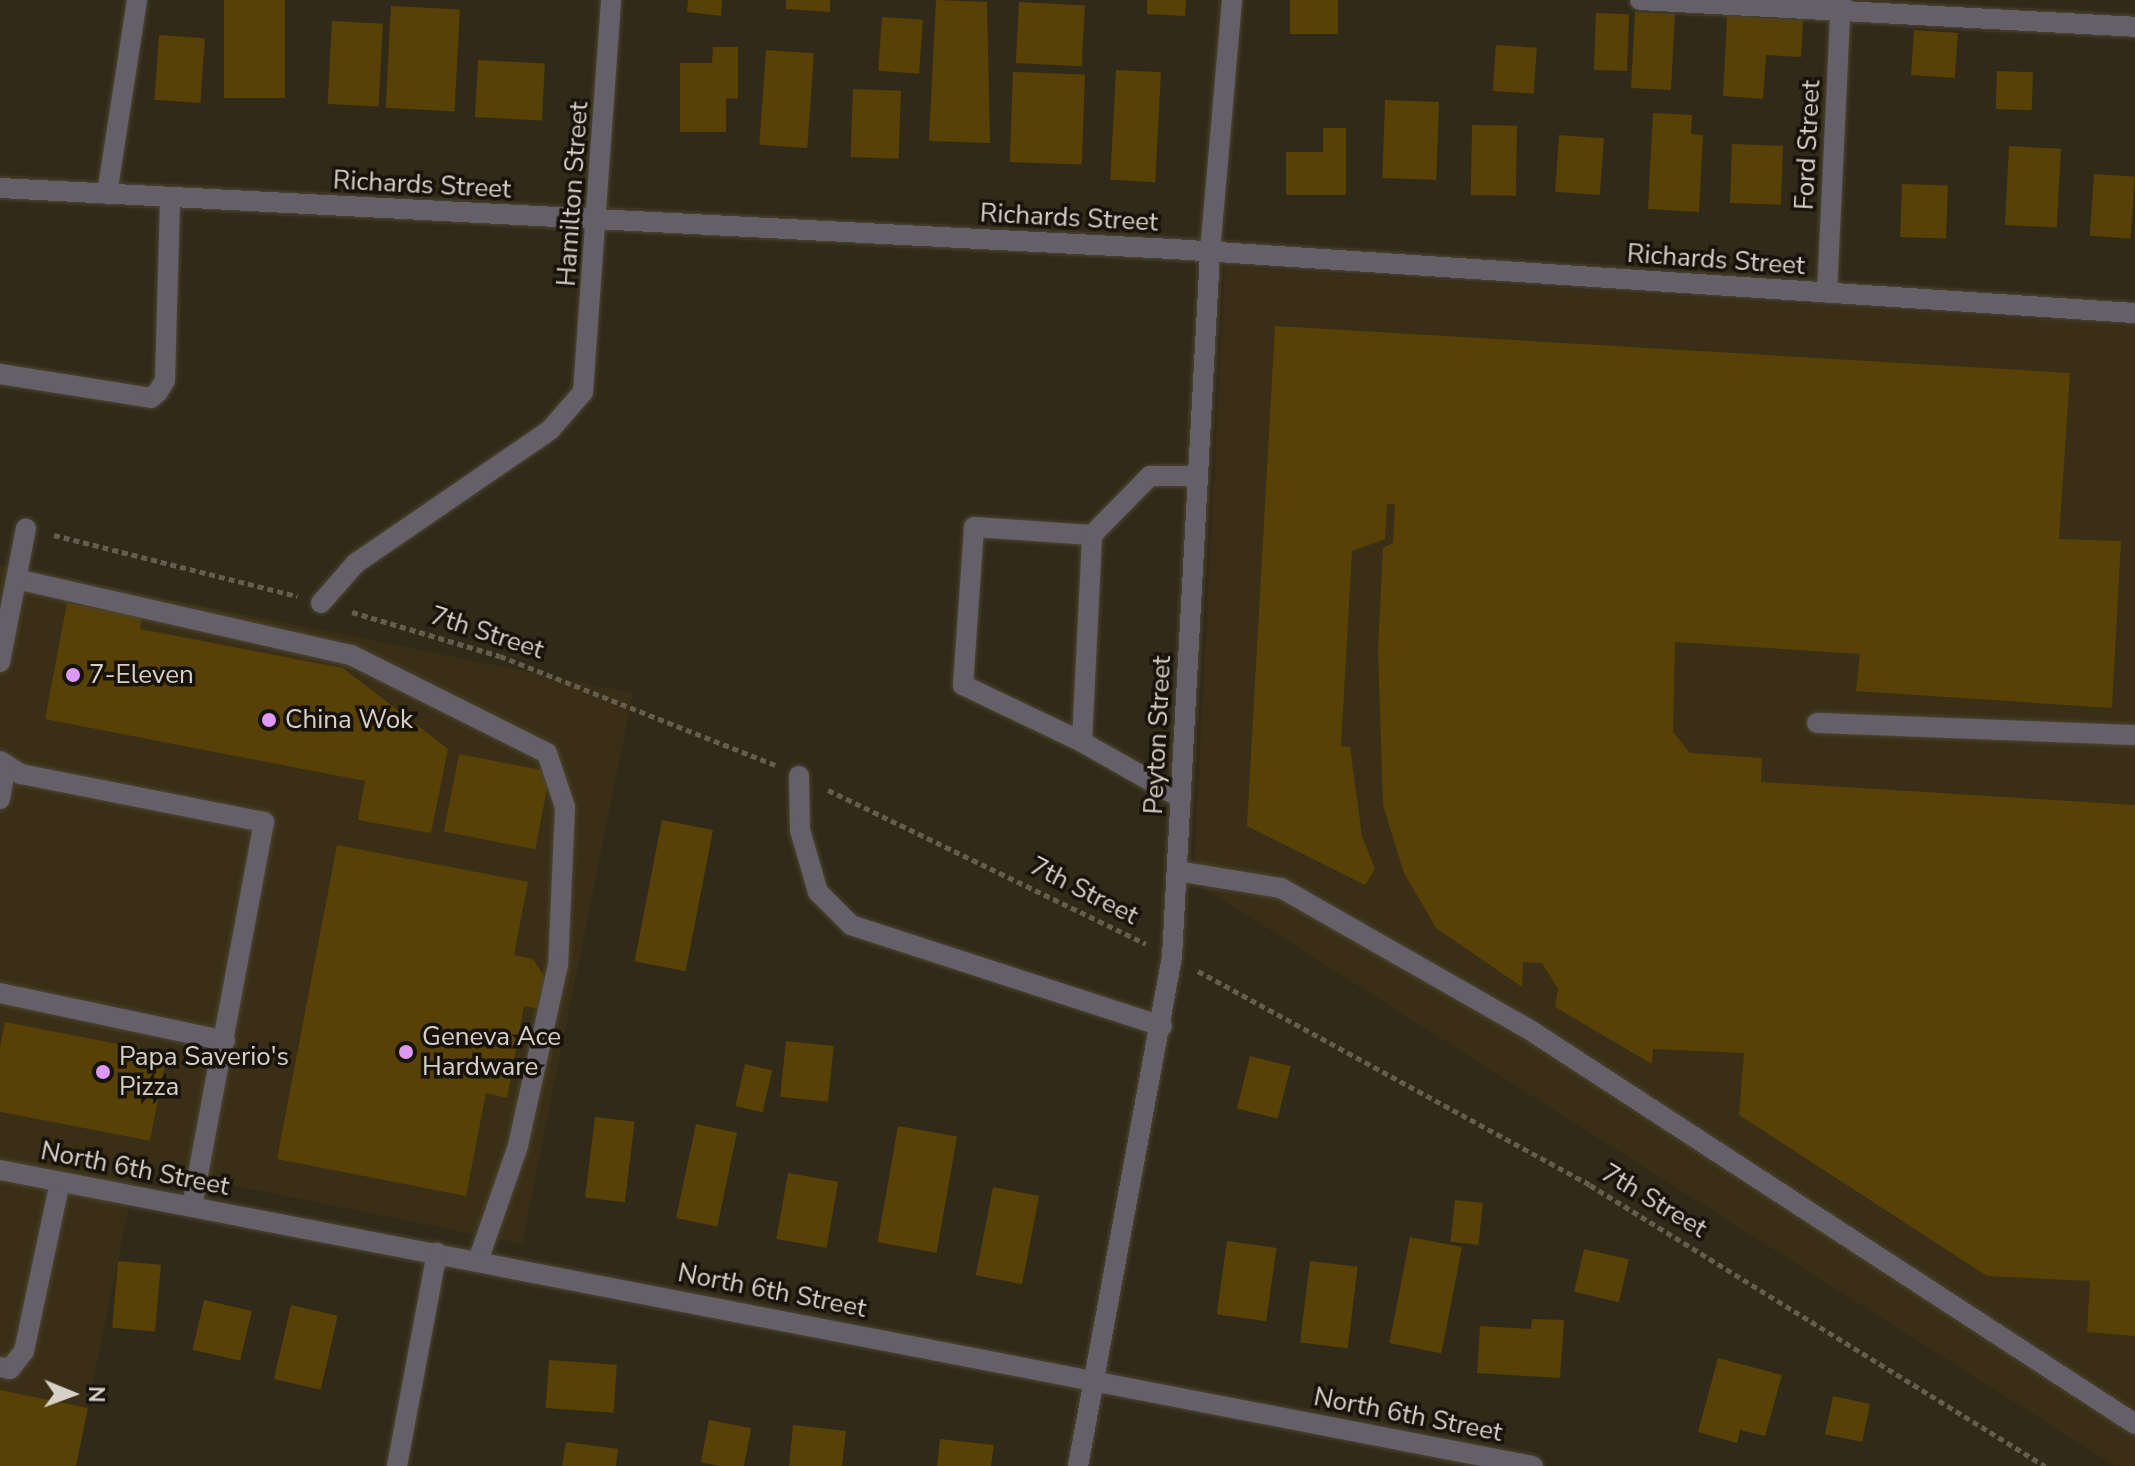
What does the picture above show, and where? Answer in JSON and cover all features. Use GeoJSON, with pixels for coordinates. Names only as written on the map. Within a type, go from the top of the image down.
{"type":"FeatureCollection","features":[{"type":"Feature","properties":{"kind":"street"},"geometry":{"type":"LineString","coordinates":[[107,194],[137,0]]}},
{"type":"Feature","properties":{"kind":"street","name":"Hamilton Street"},"geometry":{"type":"LineString","coordinates":[[321,603],[356,563],[550,430],[583,392],[600,220],[611,0]]}},
{"type":"Feature","properties":{"kind":"street","name":"Peyton Street"},"geometry":{"type":"LineString","coordinates":[[1078,1466],[1162,1026],[1172,957],[1210,252],[1232,0]]}},
{"type":"Feature","properties":{"kind":"street"},"geometry":{"type":"LineString","coordinates":[[1640,0],[1841,6],[2135,27]]}},
{"type":"Feature","properties":{"kind":"street","name":"Ford Street"},"geometry":{"type":"LineString","coordinates":[[1827,293],[1841,6]]}},
{"type":"Feature","properties":{"kind":"street","name":"Richards Street"},"geometry":{"type":"LineString","coordinates":[[0,188],[1210,252],[2135,313]]}},
{"type":"Feature","properties":{"kind":"street"},"geometry":{"type":"LineString","coordinates":[[0,374],[151,398],[158,392],[165,380],[170,197]]}},
{"type":"Feature","properties":{"kind":"street"},"geometry":{"type":"LineString","coordinates":[[1082,742],[1092,535],[1150,476],[1198,476]]}},
{"type":"Feature","properties":{"kind":"street"},"geometry":{"type":"LineString","coordinates":[[1092,535],[974,527],[963,685],[1082,742],[1181,798]]}},
{"type":"Feature","properties":{"kind":"street"},"geometry":{"type":"LineString","coordinates":[[0,662],[26,528]]}},
{"type":"Feature","properties":{"kind":"street"},"geometry":{"type":"LineString","coordinates":[[16,579],[351,655],[547,753],[565,807],[558,965],[518,1146],[478,1261]]}},
{"type":"Feature","properties":{"kind":"street"},"geometry":{"type":"LineString","coordinates":[[1817,723],[2135,735]]}},
{"type":"Feature","properties":{"kind":"street"},"geometry":{"type":"LineString","coordinates":[[0,799],[3,763],[264,822],[192,1206]]}},
{"type":"Feature","properties":{"kind":"street"},"geometry":{"type":"LineString","coordinates":[[799,776],[800,830],[818,892],[851,925],[1162,1026]]}},
{"type":"Feature","properties":{"kind":"street"},"geometry":{"type":"LineString","coordinates":[[1177,871],[1281,888],[1533,1032],[2135,1424]]}},
{"type":"Feature","properties":{"kind":"street"},"geometry":{"type":"LineString","coordinates":[[0,993],[225,1041]]}},
{"type":"Feature","properties":{"kind":"street","name":"North 6th Street"},"geometry":{"type":"LineString","coordinates":[[0,1170],[1533,1466]]}},
{"type":"Feature","properties":{"kind":"street"},"geometry":{"type":"LineString","coordinates":[[0,1367],[10,1369],[24,1351],[60,1182]]}},
{"type":"Feature","properties":{"kind":"street"},"geometry":{"type":"LineString","coordinates":[[397,1466],[437,1253]]}},
{"type":"Feature","properties":{"kind":"path","name":"7th Street"},"geometry":{"type":"LineString","coordinates":[[26,528],[321,603],[500,656],[799,776],[1172,957],[1590,1185],[2045,1466]]}},
{"type":"Feature","properties":{"kind":"shaded area"},"geometry":{"type":"Polygon","coordinates":[[[1225,267],[2135,326],[2135,1466],[2115,1466],[1193,881],[1225,267]]]}},
{"type":"Feature","properties":{"kind":"shaded area"},"geometry":{"type":"Polygon","coordinates":[[[0,565],[633,693],[522,1244],[137,1166],[76,1466],[0,1466],[0,565]]]}},
{"type":"Feature","properties":{"kind":"building"},"geometry":{"type":"Polygon","coordinates":[[[224,0],[285,0],[285,98],[224,98],[224,0]]]}},
{"type":"Feature","properties":{"kind":"building"},"geometry":{"type":"Polygon","coordinates":[[[688,0],[722,0],[721,16],[687,12],[688,0]]]}},
{"type":"Feature","properties":{"kind":"building"},"geometry":{"type":"Polygon","coordinates":[[[786,0],[830,0],[830,12],[786,9],[786,0]]]}},
{"type":"Feature","properties":{"kind":"building"},"geometry":{"type":"Polygon","coordinates":[[[936,0],[987,2],[990,143],[929,141],[936,0]]]}},
{"type":"Feature","properties":{"kind":"building"},"geometry":{"type":"Polygon","coordinates":[[[1147,0],[1186,0],[1185,16],[1147,14],[1147,0]]]}},
{"type":"Feature","properties":{"kind":"building"},"geometry":{"type":"Polygon","coordinates":[[[1290,0],[1338,0],[1338,34],[1290,34],[1290,0]]]}},
{"type":"Feature","properties":{"kind":"building"},"geometry":{"type":"Polygon","coordinates":[[[1019,2],[1085,5],[1082,66],[1016,63],[1019,2]]]}},
{"type":"Feature","properties":{"kind":"building"},"geometry":{"type":"Polygon","coordinates":[[[391,6],[460,10],[455,111],[386,108],[391,6]]]}},
{"type":"Feature","properties":{"kind":"building"},"geometry":{"type":"Polygon","coordinates":[[[1635,12],[1675,14],[1671,90],[1631,88],[1635,12]]]}},
{"type":"Feature","properties":{"kind":"building"},"geometry":{"type":"Polygon","coordinates":[[[1596,13],[1629,14],[1627,71],[1594,70],[1596,13]]]}},
{"type":"Feature","properties":{"kind":"building"},"geometry":{"type":"Polygon","coordinates":[[[1727,16],[1803,20],[1801,57],[1766,55],[1763,99],[1723,96],[1727,16]]]}},
{"type":"Feature","properties":{"kind":"building"},"geometry":{"type":"Polygon","coordinates":[[[882,17],[923,20],[919,74],[878,71],[882,17]]]}},
{"type":"Feature","properties":{"kind":"building"},"geometry":{"type":"Polygon","coordinates":[[[332,21],[383,24],[379,107],[328,104],[332,21]]]}},
{"type":"Feature","properties":{"kind":"building"},"geometry":{"type":"Polygon","coordinates":[[[1914,30],[1958,33],[1955,78],[1911,75],[1914,30]]]}},
{"type":"Feature","properties":{"kind":"building"},"geometry":{"type":"Polygon","coordinates":[[[159,35],[205,38],[200,103],[154,100],[159,35]]]}},
{"type":"Feature","properties":{"kind":"building"},"geometry":{"type":"Polygon","coordinates":[[[1496,45],[1537,48],[1534,94],[1493,91],[1496,45]]]}},
{"type":"Feature","properties":{"kind":"building"},"geometry":{"type":"Polygon","coordinates":[[[713,47],[738,47],[738,99],[726,98],[726,132],[680,132],[680,63],[712,63],[713,47]]]}},
{"type":"Feature","properties":{"kind":"building"},"geometry":{"type":"Polygon","coordinates":[[[766,50],[814,53],[807,148],[759,145],[766,50]]]}},
{"type":"Feature","properties":{"kind":"building"},"geometry":{"type":"Polygon","coordinates":[[[478,60],[545,64],[542,120],[475,117],[478,60]]]}},
{"type":"Feature","properties":{"kind":"building"},"geometry":{"type":"Polygon","coordinates":[[[1116,70],[1161,72],[1155,182],[1110,180],[1116,70]]]}},
{"type":"Feature","properties":{"kind":"building"},"geometry":{"type":"Polygon","coordinates":[[[1997,71],[2033,72],[2032,110],[1996,109],[1997,71]]]}},
{"type":"Feature","properties":{"kind":"building"},"geometry":{"type":"Polygon","coordinates":[[[1013,72],[1085,75],[1082,164],[1010,162],[1013,72]]]}},
{"type":"Feature","properties":{"kind":"building"},"geometry":{"type":"Polygon","coordinates":[[[853,89],[901,91],[899,159],[851,157],[853,89]]]}},
{"type":"Feature","properties":{"kind":"building"},"geometry":{"type":"Polygon","coordinates":[[[1385,100],[1439,102],[1436,180],[1382,178],[1385,100]]]}},
{"type":"Feature","properties":{"kind":"building"},"geometry":{"type":"Polygon","coordinates":[[[1653,113],[1692,115],[1691,134],[1703,135],[1699,212],[1648,209],[1653,113]]]}},
{"type":"Feature","properties":{"kind":"building"},"geometry":{"type":"Polygon","coordinates":[[[1472,125],[1517,126],[1516,196],[1471,195],[1472,125]]]}},
{"type":"Feature","properties":{"kind":"building"},"geometry":{"type":"Polygon","coordinates":[[[1323,128],[1346,128],[1346,195],[1286,195],[1286,152],[1323,152],[1323,128]]]}},
{"type":"Feature","properties":{"kind":"building"},"geometry":{"type":"Polygon","coordinates":[[[1559,135],[1604,138],[1600,195],[1555,192],[1559,135]]]}},
{"type":"Feature","properties":{"kind":"building"},"geometry":{"type":"Polygon","coordinates":[[[1732,144],[1783,146],[1781,205],[1730,203],[1732,144]]]}},
{"type":"Feature","properties":{"kind":"building"},"geometry":{"type":"Polygon","coordinates":[[[2009,146],[2061,149],[2057,228],[2005,225],[2009,146]]]}},
{"type":"Feature","properties":{"kind":"building"},"geometry":{"type":"Polygon","coordinates":[[[2094,174],[2135,177],[2131,239],[2090,236],[2094,174]]]}},
{"type":"Feature","properties":{"kind":"building"},"geometry":{"type":"Polygon","coordinates":[[[1902,184],[1948,186],[1946,239],[1900,237],[1902,184]]]}},
{"type":"Feature","properties":{"kind":"building"},"geometry":{"type":"Polygon","coordinates":[[[1275,326],[2070,373],[2059,539],[2121,541],[2112,708],[1856,691],[1860,654],[1675,642],[1673,732],[1690,753],[1762,758],[1761,782],[2135,805],[2135,1336],[2087,1332],[2090,1281],[1987,1276],[1739,1115],[1744,1053],[1653,1049],[1652,1064],[1555,1007],[1558,989],[1542,963],[1523,962],[1522,987],[1436,928],[1404,873],[1383,805],[1378,649],[1383,548],[1393,543],[1395,504],[1387,504],[1385,539],[1352,551],[1341,746],[1350,747],[1362,836],[1375,869],[1365,885],[1247,826],[1275,326]]]}},
{"type":"Feature","properties":{"kind":"building"},"geometry":{"type":"Polygon","coordinates":[[[67,603],[142,617],[140,629],[343,668],[448,749],[431,833],[358,820],[365,781],[45,719],[67,603]]]}},
{"type":"Feature","properties":{"kind":"building"},"geometry":{"type":"Polygon","coordinates":[[[459,754],[550,772],[535,849],[444,832],[459,754]]]}},
{"type":"Feature","properties":{"kind":"building"},"geometry":{"type":"Polygon","coordinates":[[[662,820],[713,830],[686,971],[635,961],[662,820]]]}},
{"type":"Feature","properties":{"kind":"building","name":"Geneva Ace Hardware"},"geometry":{"type":"Polygon","coordinates":[[[337,845],[528,882],[514,955],[533,959],[550,986],[545,1010],[524,1006],[507,1098],[486,1093],[466,1196],[277,1159],[337,845]]]}},
{"type":"Feature","properties":{"kind":"building"},"geometry":{"type":"Polygon","coordinates":[[[5,1022],[167,1053],[150,1141],[0,1112],[0,1048],[5,1022]]]}},
{"type":"Feature","properties":{"kind":"building"},"geometry":{"type":"Polygon","coordinates":[[[786,1041],[834,1046],[828,1102],[780,1097],[786,1041]]]}},
{"type":"Feature","properties":{"kind":"building"},"geometry":{"type":"Polygon","coordinates":[[[1250,1056],[1291,1066],[1278,1119],[1237,1108],[1250,1056]]]}},
{"type":"Feature","properties":{"kind":"building"},"geometry":{"type":"Polygon","coordinates":[[[745,1064],[772,1070],[763,1112],[735,1106],[745,1064]]]}},
{"type":"Feature","properties":{"kind":"building"},"geometry":{"type":"Polygon","coordinates":[[[595,1117],[635,1122],[625,1202],[585,1197],[595,1117]]]}},
{"type":"Feature","properties":{"kind":"building"},"geometry":{"type":"Polygon","coordinates":[[[696,1124],[737,1133],[717,1227],[676,1218],[696,1124]]]}},
{"type":"Feature","properties":{"kind":"building"},"geometry":{"type":"Polygon","coordinates":[[[898,1126],[957,1136],[937,1253],[878,1242],[898,1126]]]}},
{"type":"Feature","properties":{"kind":"building"},"geometry":{"type":"Polygon","coordinates":[[[788,1173],[838,1182],[827,1248],[776,1239],[788,1173]]]}},
{"type":"Feature","properties":{"kind":"building"},"geometry":{"type":"Polygon","coordinates":[[[993,1187],[1039,1196],[1022,1284],[976,1275],[993,1187]]]}},
{"type":"Feature","properties":{"kind":"building"},"geometry":{"type":"Polygon","coordinates":[[[1455,1200],[1483,1203],[1478,1245],[1451,1242],[1455,1200]]]}},
{"type":"Feature","properties":{"kind":"building"},"geometry":{"type":"Polygon","coordinates":[[[1410,1237],[1462,1247],[1441,1353],[1389,1343],[1410,1237]]]}},
{"type":"Feature","properties":{"kind":"building"},"geometry":{"type":"Polygon","coordinates":[[[1227,1241],[1277,1248],[1266,1321],[1217,1314],[1227,1241]]]}},
{"type":"Feature","properties":{"kind":"building"},"geometry":{"type":"Polygon","coordinates":[[[1584,1249],[1629,1259],[1619,1302],[1574,1292],[1584,1249]]]}},
{"type":"Feature","properties":{"kind":"building"},"geometry":{"type":"Polygon","coordinates":[[[118,1261],[161,1265],[155,1331],[112,1328],[118,1261]]]}},
{"type":"Feature","properties":{"kind":"building"},"geometry":{"type":"Polygon","coordinates":[[[1310,1261],[1358,1267],[1348,1348],[1300,1342],[1310,1261]]]}},
{"type":"Feature","properties":{"kind":"building"},"geometry":{"type":"Polygon","coordinates":[[[204,1300],[252,1311],[240,1361],[193,1350],[204,1300]]]}},
{"type":"Feature","properties":{"kind":"building"},"geometry":{"type":"Polygon","coordinates":[[[291,1305],[338,1316],[321,1390],[274,1379],[291,1305]]]}},
{"type":"Feature","properties":{"kind":"building"},"geometry":{"type":"Polygon","coordinates":[[[1532,1319],[1564,1320],[1560,1378],[1477,1373],[1480,1326],[1531,1329],[1532,1319]]]}},
{"type":"Feature","properties":{"kind":"building"},"geometry":{"type":"Polygon","coordinates":[[[1718,1358],[1782,1375],[1765,1436],[1740,1430],[1737,1443],[1698,1432],[1718,1358]]]}},
{"type":"Feature","properties":{"kind":"building"},"geometry":{"type":"Polygon","coordinates":[[[549,1360],[617,1365],[613,1413],[546,1408],[549,1360]]]}},
{"type":"Feature","properties":{"kind":"building"},"geometry":{"type":"Polygon","coordinates":[[[0,1390],[88,1408],[76,1466],[0,1466],[0,1390]]]}},
{"type":"Feature","properties":{"kind":"building"},"geometry":{"type":"Polygon","coordinates":[[[1833,1396],[1870,1404],[1862,1442],[1825,1434],[1833,1396]]]}},
{"type":"Feature","properties":{"kind":"building"},"geometry":{"type":"Polygon","coordinates":[[[709,1420],[751,1428],[744,1466],[701,1462],[709,1420]]]}},
{"type":"Feature","properties":{"kind":"building"},"geometry":{"type":"Polygon","coordinates":[[[793,1425],[846,1431],[842,1466],[789,1466],[793,1425]]]}},
{"type":"Feature","properties":{"kind":"building"},"geometry":{"type":"Polygon","coordinates":[[[940,1439],[994,1445],[991,1466],[937,1466],[940,1439]]]}},
{"type":"Feature","properties":{"kind":"building"},"geometry":{"type":"Polygon","coordinates":[[[566,1442],[618,1449],[616,1466],[562,1466],[566,1442]]]}},
{"type":"Feature","properties":{"kind":"place","name":"7-Eleven"},"geometry":{"type":"Point","coordinates":[73,675]}},
{"type":"Feature","properties":{"kind":"place","name":"China Wok"},"geometry":{"type":"Point","coordinates":[269,720]}},
{"type":"Feature","properties":{"kind":"place","name":"Geneva Ace Hardware"},"geometry":{"type":"Point","coordinates":[406,1052]}},
{"type":"Feature","properties":{"kind":"place","name":"Papa Saverio's Pizza"},"geometry":{"type":"Point","coordinates":[103,1072]}}]}
